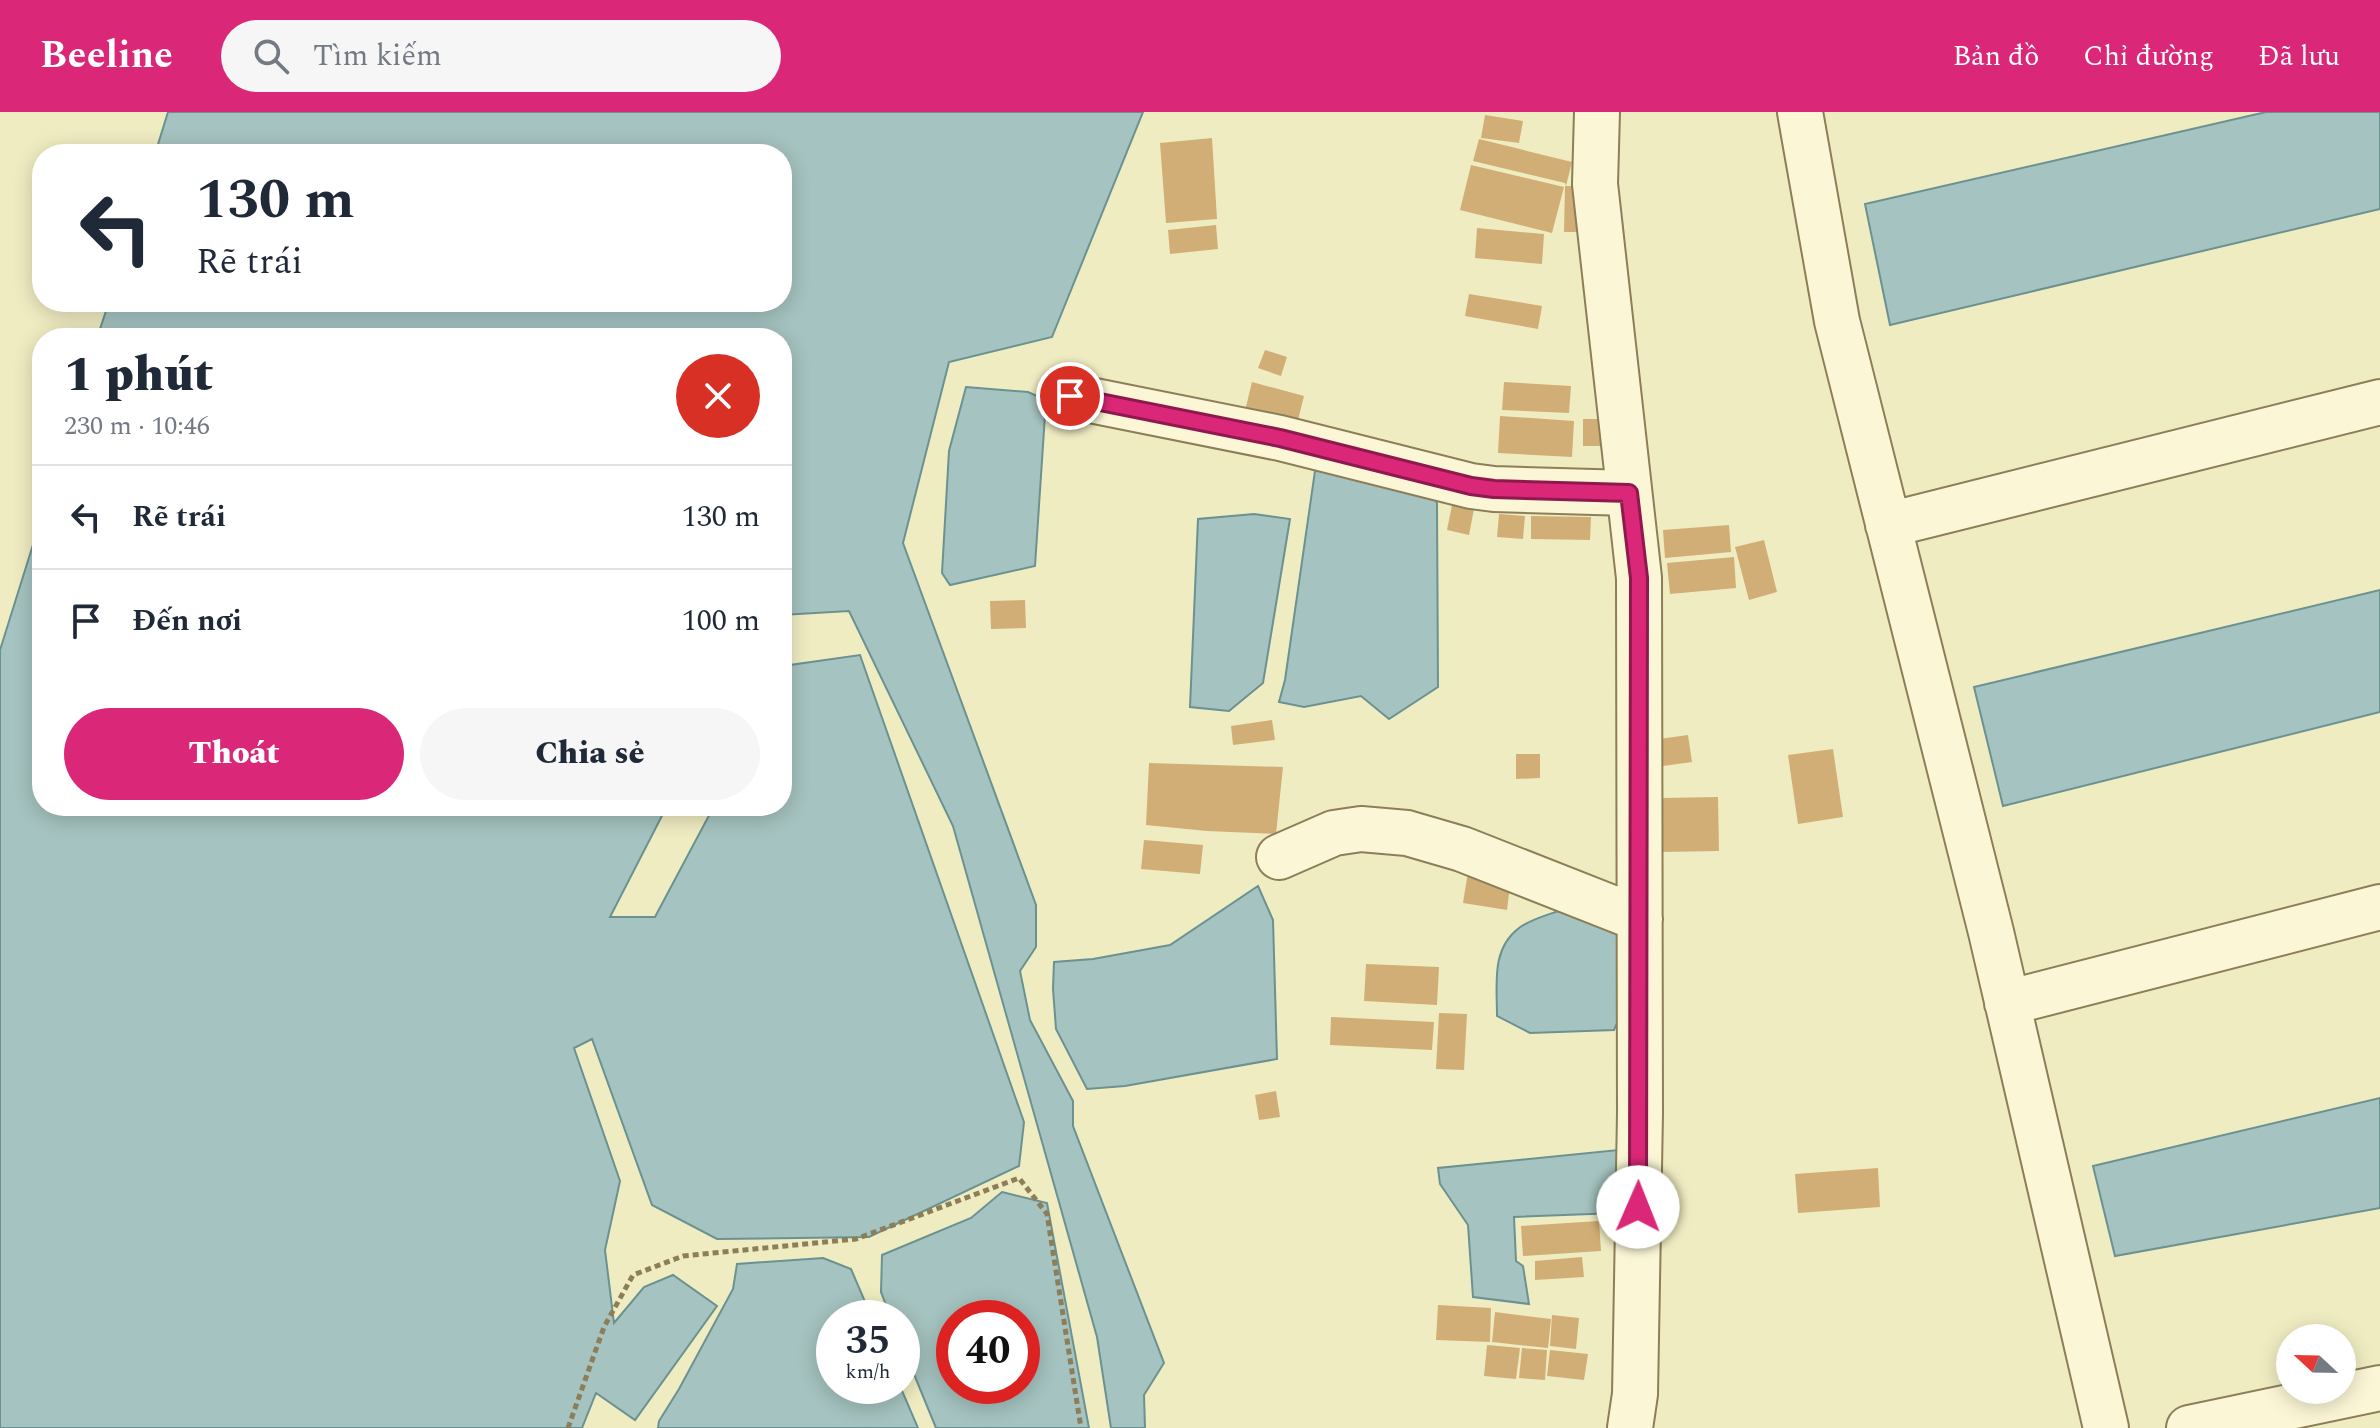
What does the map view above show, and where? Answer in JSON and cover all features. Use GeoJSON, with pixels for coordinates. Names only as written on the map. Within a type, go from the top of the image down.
{"type":"FeatureCollection","features":[{"type":"Feature","properties":{"kind":"street"},"geometry":{"type":"LineString","coordinates":[[1597,112],[1595,184],[1639,578],[1636,1379],[1630,1428]]}},
{"type":"Feature","properties":{"kind":"street"},"geometry":{"type":"LineString","coordinates":[[1800,112],[1837,321],[2007,1003],[2106,1428]]}},
{"type":"Feature","properties":{"kind":"street"},"geometry":{"type":"LineString","coordinates":[[1070,396],[1280,438],[1471,486],[1629,493]]}},
{"type":"Feature","properties":{"kind":"street"},"geometry":{"type":"LineString","coordinates":[[1888,525],[2380,402]]}},
{"type":"Feature","properties":{"kind":"street"},"geometry":{"type":"LineString","coordinates":[[1279,857],[1334,833],[1361,829],[1407,833],[1462,849],[1640,919]]}},
{"type":"Feature","properties":{"kind":"street"},"geometry":{"type":"LineString","coordinates":[[2007,1003],[2380,907]]}},
{"type":"Feature","properties":{"kind":"street"},"geometry":{"type":"LineString","coordinates":[[2189,1428],[2380,1388]]}},
{"type":"Feature","properties":{"kind":"path"},"geometry":{"type":"LineString","coordinates":[[568,1428],[604,1327],[633,1275],[683,1256],[856,1239],[1019,1178],[1047,1214],[1081,1428]]}},
{"type":"Feature","properties":{"kind":"water"},"geometry":{"type":"Polygon","coordinates":[[[168,112],[1143,112],[1052,337],[949,362],[903,543],[1036,905],[1036,947],[1020,971],[1030,1020],[1073,1101],[1073,1126],[1164,1363],[1144,1395],[1145,1428],[1111,1428],[1097,1337],[953,826],[849,611],[792,614],[792,328],[100,328],[106,312],[792,312],[792,144],[158,144],[168,112]]]}},
{"type":"Feature","properties":{"kind":"water"},"geometry":{"type":"Polygon","coordinates":[[[2266,112],[2380,112],[2380,209],[1890,325],[1865,204],[2266,112]]]}},
{"type":"Feature","properties":{"kind":"water"},"geometry":{"type":"Polygon","coordinates":[[[966,387],[1028,392],[1046,400],[1035,566],[950,585],[942,573],[949,451],[966,387]]]}},
{"type":"Feature","properties":{"kind":"water"},"geometry":{"type":"Polygon","coordinates":[[[1316,464],[1430,490],[1437,503],[1438,687],[1389,719],[1361,696],[1304,707],[1279,702],[1285,680],[1316,464]]]}},
{"type":"Feature","properties":{"kind":"water"},"geometry":{"type":"Polygon","coordinates":[[[1254,514],[1290,519],[1263,683],[1229,711],[1190,707],[1198,519],[1254,514]]]}},
{"type":"Feature","properties":{"kind":"water"},"geometry":{"type":"Polygon","coordinates":[[[32,548],[32,816],[662,816],[610,917],[655,917],[709,816],[792,816],[792,665],[860,655],[1024,1122],[1019,1166],[869,1237],[717,1239],[652,1205],[592,1039],[574,1048],[620,1181],[605,1250],[614,1323],[644,1287],[673,1275],[717,1306],[635,1420],[596,1393],[582,1428],[0,1428],[0,650],[32,548]]]}},
{"type":"Feature","properties":{"kind":"water"},"geometry":{"type":"Polygon","coordinates":[[[2380,590],[2380,712],[2003,806],[1974,687],[2380,590]]]}},
{"type":"Feature","properties":{"kind":"water"},"geometry":{"type":"Polygon","coordinates":[[[1258,886],[1273,920],[1277,1059],[1125,1086],[1087,1089],[1056,1029],[1054,962],[1093,959],[1170,945],[1258,886]]]}},
{"type":"Feature","properties":{"kind":"water"},"geometry":{"type":"Polygon","coordinates":[[[1567,908],[1620,934],[1619,1019],[1614,1030],[1530,1033],[1497,1016],[1498,968],[1510,936],[1536,919],[1567,908]]]}},
{"type":"Feature","properties":{"kind":"water"},"geometry":{"type":"Polygon","coordinates":[[[2380,1098],[2380,1208],[2115,1256],[2093,1166],[2380,1098]]]}},
{"type":"Feature","properties":{"kind":"water"},"geometry":{"type":"Polygon","coordinates":[[[1618,1150],[1617,1213],[1514,1217],[1516,1261],[1523,1266],[1529,1304],[1473,1297],[1468,1225],[1440,1184],[1438,1168],[1618,1150]]]}},
{"type":"Feature","properties":{"kind":"water"},"geometry":{"type":"Polygon","coordinates":[[[1002,1192],[1047,1203],[1089,1428],[936,1428],[920,1389],[920,1300],[884,1300],[881,1292],[882,1255],[971,1218],[1002,1192]]]}},
{"type":"Feature","properties":{"kind":"water"},"geometry":{"type":"Polygon","coordinates":[[[823,1258],[851,1269],[864,1300],[816,1300],[816,1404],[908,1404],[918,1428],[658,1428],[659,1421],[733,1289],[737,1264],[823,1258]]]}},
{"type":"Feature","properties":{"kind":"building"},"geometry":{"type":"Polygon","coordinates":[[[1485,115],[1523,121],[1519,143],[1481,138],[1485,115]]]}},
{"type":"Feature","properties":{"kind":"building"},"geometry":{"type":"Polygon","coordinates":[[[1212,138],[1217,219],[1166,223],[1160,143],[1212,138]]]}},
{"type":"Feature","properties":{"kind":"building"},"geometry":{"type":"Polygon","coordinates":[[[1479,139],[1572,162],[1566,186],[1565,183],[1473,161],[1479,139]]]}},
{"type":"Feature","properties":{"kind":"building"},"geometry":{"type":"Polygon","coordinates":[[[1471,165],[1564,187],[1552,233],[1460,210],[1471,165]]]}},
{"type":"Feature","properties":{"kind":"building"},"geometry":{"type":"Polygon","coordinates":[[[1565,186],[1589,186],[1588,232],[1564,232],[1565,186]]]}},
{"type":"Feature","properties":{"kind":"building"},"geometry":{"type":"Polygon","coordinates":[[[1216,225],[1218,249],[1170,254],[1168,230],[1216,225]]]}},
{"type":"Feature","properties":{"kind":"building"},"geometry":{"type":"Polygon","coordinates":[[[1477,228],[1544,234],[1542,264],[1475,258],[1477,228]]]}},
{"type":"Feature","properties":{"kind":"building"},"geometry":{"type":"Polygon","coordinates":[[[1469,294],[1542,306],[1538,329],[1465,316],[1469,294]]]}},
{"type":"Feature","properties":{"kind":"building"},"geometry":{"type":"Polygon","coordinates":[[[1265,350],[1287,357],[1281,376],[1258,368],[1265,350]]]}},
{"type":"Feature","properties":{"kind":"building"},"geometry":{"type":"Polygon","coordinates":[[[1252,382],[1304,396],[1296,428],[1244,415],[1252,382]]]}},
{"type":"Feature","properties":{"kind":"building"},"geometry":{"type":"Polygon","coordinates":[[[1504,382],[1571,386],[1569,413],[1502,410],[1504,382]]]}},
{"type":"Feature","properties":{"kind":"building"},"geometry":{"type":"Polygon","coordinates":[[[1500,416],[1574,421],[1572,457],[1498,453],[1500,416]]]}},
{"type":"Feature","properties":{"kind":"building"},"geometry":{"type":"Polygon","coordinates":[[[1583,419],[1611,419],[1610,446],[1583,446],[1583,419]]]}},
{"type":"Feature","properties":{"kind":"building"},"geometry":{"type":"Polygon","coordinates":[[[1452,505],[1474,509],[1469,535],[1447,530],[1452,505]]]}},
{"type":"Feature","properties":{"kind":"building"},"geometry":{"type":"Polygon","coordinates":[[[1499,514],[1525,516],[1523,539],[1497,537],[1499,514]]]}},
{"type":"Feature","properties":{"kind":"building"},"geometry":{"type":"Polygon","coordinates":[[[1531,516],[1591,517],[1590,540],[1531,539],[1531,516]]]}},
{"type":"Feature","properties":{"kind":"building"},"geometry":{"type":"Polygon","coordinates":[[[1729,525],[1731,552],[1665,558],[1663,530],[1729,525]]]}},
{"type":"Feature","properties":{"kind":"building"},"geometry":{"type":"Polygon","coordinates":[[[1764,540],[1777,592],[1749,600],[1735,547],[1764,540]]]}},
{"type":"Feature","properties":{"kind":"building"},"geometry":{"type":"Polygon","coordinates":[[[1734,557],[1736,588],[1670,594],[1667,563],[1734,557]]]}},
{"type":"Feature","properties":{"kind":"building"},"geometry":{"type":"Polygon","coordinates":[[[1025,600],[1026,628],[991,629],[990,601],[1025,600]]]}},
{"type":"Feature","properties":{"kind":"building"},"geometry":{"type":"Polygon","coordinates":[[[1272,720],[1275,740],[1233,745],[1231,726],[1272,720]]]}},
{"type":"Feature","properties":{"kind":"building"},"geometry":{"type":"Polygon","coordinates":[[[1688,735],[1692,762],[1663,766],[1659,739],[1688,735]]]}},
{"type":"Feature","properties":{"kind":"building"},"geometry":{"type":"Polygon","coordinates":[[[1833,749],[1843,817],[1798,824],[1788,755],[1833,749]]]}},
{"type":"Feature","properties":{"kind":"building"},"geometry":{"type":"Polygon","coordinates":[[[1516,754],[1540,754],[1540,778],[1516,779],[1516,754]]]}},
{"type":"Feature","properties":{"kind":"building"},"geometry":{"type":"Polygon","coordinates":[[[1149,763],[1283,767],[1276,834],[1146,825],[1149,763]]]}},
{"type":"Feature","properties":{"kind":"building"},"geometry":{"type":"Polygon","coordinates":[[[1718,797],[1719,851],[1663,852],[1663,798],[1718,797]]]}},
{"type":"Feature","properties":{"kind":"building"},"geometry":{"type":"Polygon","coordinates":[[[1144,840],[1203,845],[1200,874],[1141,869],[1144,840]]]}},
{"type":"Feature","properties":{"kind":"building"},"geometry":{"type":"Polygon","coordinates":[[[1468,872],[1511,878],[1507,910],[1463,903],[1468,872]]]}},
{"type":"Feature","properties":{"kind":"building"},"geometry":{"type":"Polygon","coordinates":[[[1366,964],[1439,967],[1437,1005],[1364,1001],[1366,964]]]}},
{"type":"Feature","properties":{"kind":"building"},"geometry":{"type":"Polygon","coordinates":[[[1439,1013],[1467,1014],[1464,1070],[1436,1069],[1439,1013]]]}},
{"type":"Feature","properties":{"kind":"building"},"geometry":{"type":"Polygon","coordinates":[[[1331,1017],[1434,1022],[1432,1050],[1330,1045],[1331,1017]]]}},
{"type":"Feature","properties":{"kind":"building"},"geometry":{"type":"Polygon","coordinates":[[[1276,1091],[1280,1117],[1259,1120],[1255,1095],[1276,1091]]]}},
{"type":"Feature","properties":{"kind":"building"},"geometry":{"type":"Polygon","coordinates":[[[1878,1168],[1880,1207],[1798,1213],[1795,1174],[1878,1168]]]}},
{"type":"Feature","properties":{"kind":"building"},"geometry":{"type":"Polygon","coordinates":[[[1599,1221],[1601,1251],[1523,1256],[1521,1226],[1599,1221]]]}},
{"type":"Feature","properties":{"kind":"building"},"geometry":{"type":"Polygon","coordinates":[[[1582,1257],[1584,1277],[1535,1280],[1535,1261],[1582,1257]]]}},
{"type":"Feature","properties":{"kind":"building"},"geometry":{"type":"Polygon","coordinates":[[[1438,1305],[1491,1308],[1490,1342],[1436,1340],[1438,1305]]]}},
{"type":"Feature","properties":{"kind":"building"},"geometry":{"type":"Polygon","coordinates":[[[1495,1312],[1551,1319],[1548,1348],[1492,1342],[1495,1312]]]}},
{"type":"Feature","properties":{"kind":"building"},"geometry":{"type":"Polygon","coordinates":[[[1552,1315],[1579,1318],[1576,1349],[1550,1346],[1552,1315]]]}},
{"type":"Feature","properties":{"kind":"building"},"geometry":{"type":"Polygon","coordinates":[[[1487,1345],[1520,1348],[1516,1379],[1484,1376],[1487,1345]]]}},
{"type":"Feature","properties":{"kind":"building"},"geometry":{"type":"Polygon","coordinates":[[[1522,1348],[1547,1350],[1545,1380],[1519,1378],[1522,1348]]]}},
{"type":"Feature","properties":{"kind":"building"},"geometry":{"type":"Polygon","coordinates":[[[1550,1350],[1588,1354],[1584,1380],[1547,1376],[1550,1350]]]}},
{"type":"Feature","properties":{"kind":"route"},"geometry":{"type":"LineString","coordinates":[[1070,396],[1280,438],[1471,486],[1629,493],[1639,578],[1638,1207]]}}]}
